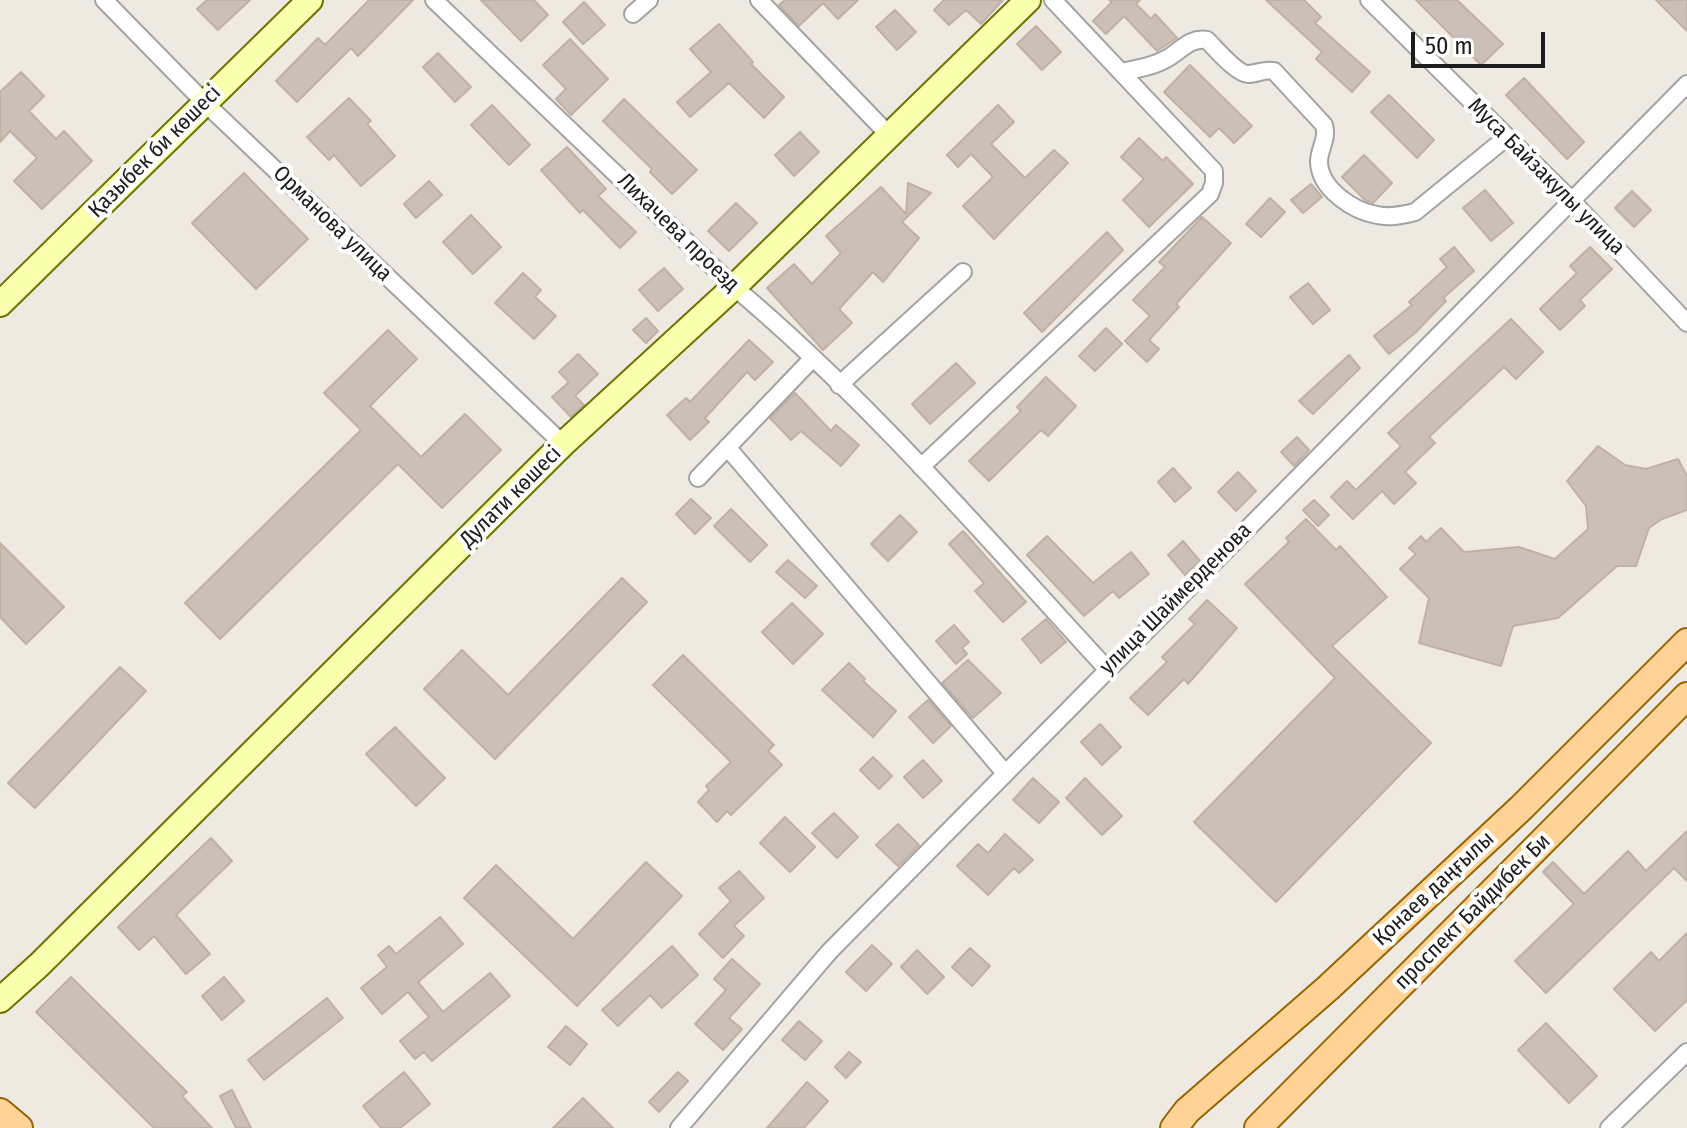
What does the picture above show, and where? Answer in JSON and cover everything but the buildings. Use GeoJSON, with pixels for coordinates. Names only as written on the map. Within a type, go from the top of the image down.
{"type":"FeatureCollection","features":[{"type":"Feature","properties":{"kind":"main road","name":"Қазыбек би көшесі"},"geometry":{"type":"LineString","coordinates":[[0,304],[310,0]]}},
{"type":"Feature","properties":{"kind":"main road","name":"Дулати көшесі"},"geometry":{"type":"LineString","coordinates":[[0,1000],[49,955],[563,444],[734,287],[1028,0]]}},
{"type":"Feature","properties":{"kind":"main road","name":"Қонаев даңғылы"},"geometry":{"type":"LineString","coordinates":[[1176,1122],[1328,988],[1521,808],[1687,642]]}},
{"type":"Feature","properties":{"kind":"main road","name":"проспект Байдибек Би"},"geometry":{"type":"LineString","coordinates":[[1258,1128],[1687,696]]}},
{"type":"Feature","properties":{"kind":"main road"},"geometry":{"type":"LineString","coordinates":[[0,1112],[19,1128]]}},
{"type":"Feature","properties":{"kind":"street","name":"Орманова улица"},"geometry":{"type":"LineString","coordinates":[[104,0],[205,103],[563,444]]}},
{"type":"Feature","properties":{"kind":"street","name":"Лихачева проезд"},"geometry":{"type":"LineString","coordinates":[[434,0],[839,385],[921,467],[1107,669]]}},
{"type":"Feature","properties":{"kind":"street"},"geometry":{"type":"LineString","coordinates":[[633,14],[649,0]]}},
{"type":"Feature","properties":{"kind":"street"},"geometry":{"type":"LineString","coordinates":[[759,0],[888,134]]}},
{"type":"Feature","properties":{"kind":"street"},"geometry":{"type":"LineString","coordinates":[[921,467],[1210,194],[1214,183],[1214,171],[1053,0]]}},
{"type":"Feature","properties":{"kind":"street","name":"Муса Байзакулы улица"},"geometry":{"type":"LineString","coordinates":[[1369,0],[1570,199],[1687,323]]}},
{"type":"Feature","properties":{"kind":"street"},"geometry":{"type":"LineString","coordinates":[[1121,72],[1167,59],[1200,39],[1207,40],[1240,72],[1274,71],[1324,125],[1327,136],[1319,160],[1321,172],[1329,186],[1341,199],[1376,215],[1398,217],[1415,212],[1507,137]]}},
{"type":"Feature","properties":{"kind":"street","name":"улица Шаймерденова"},"geometry":{"type":"LineString","coordinates":[[679,1128],[829,952],[1687,84]]}},
{"type":"Feature","properties":{"kind":"street"},"geometry":{"type":"LineString","coordinates":[[839,385],[963,272]]}},
{"type":"Feature","properties":{"kind":"street"},"geometry":{"type":"LineString","coordinates":[[698,478],[812,359]]}},
{"type":"Feature","properties":{"kind":"street"},"geometry":{"type":"LineString","coordinates":[[727,447],[1005,773]]}},
{"type":"Feature","properties":{"kind":"street"},"geometry":{"type":"LineString","coordinates":[[1609,1128],[1687,1052]]}}]}
